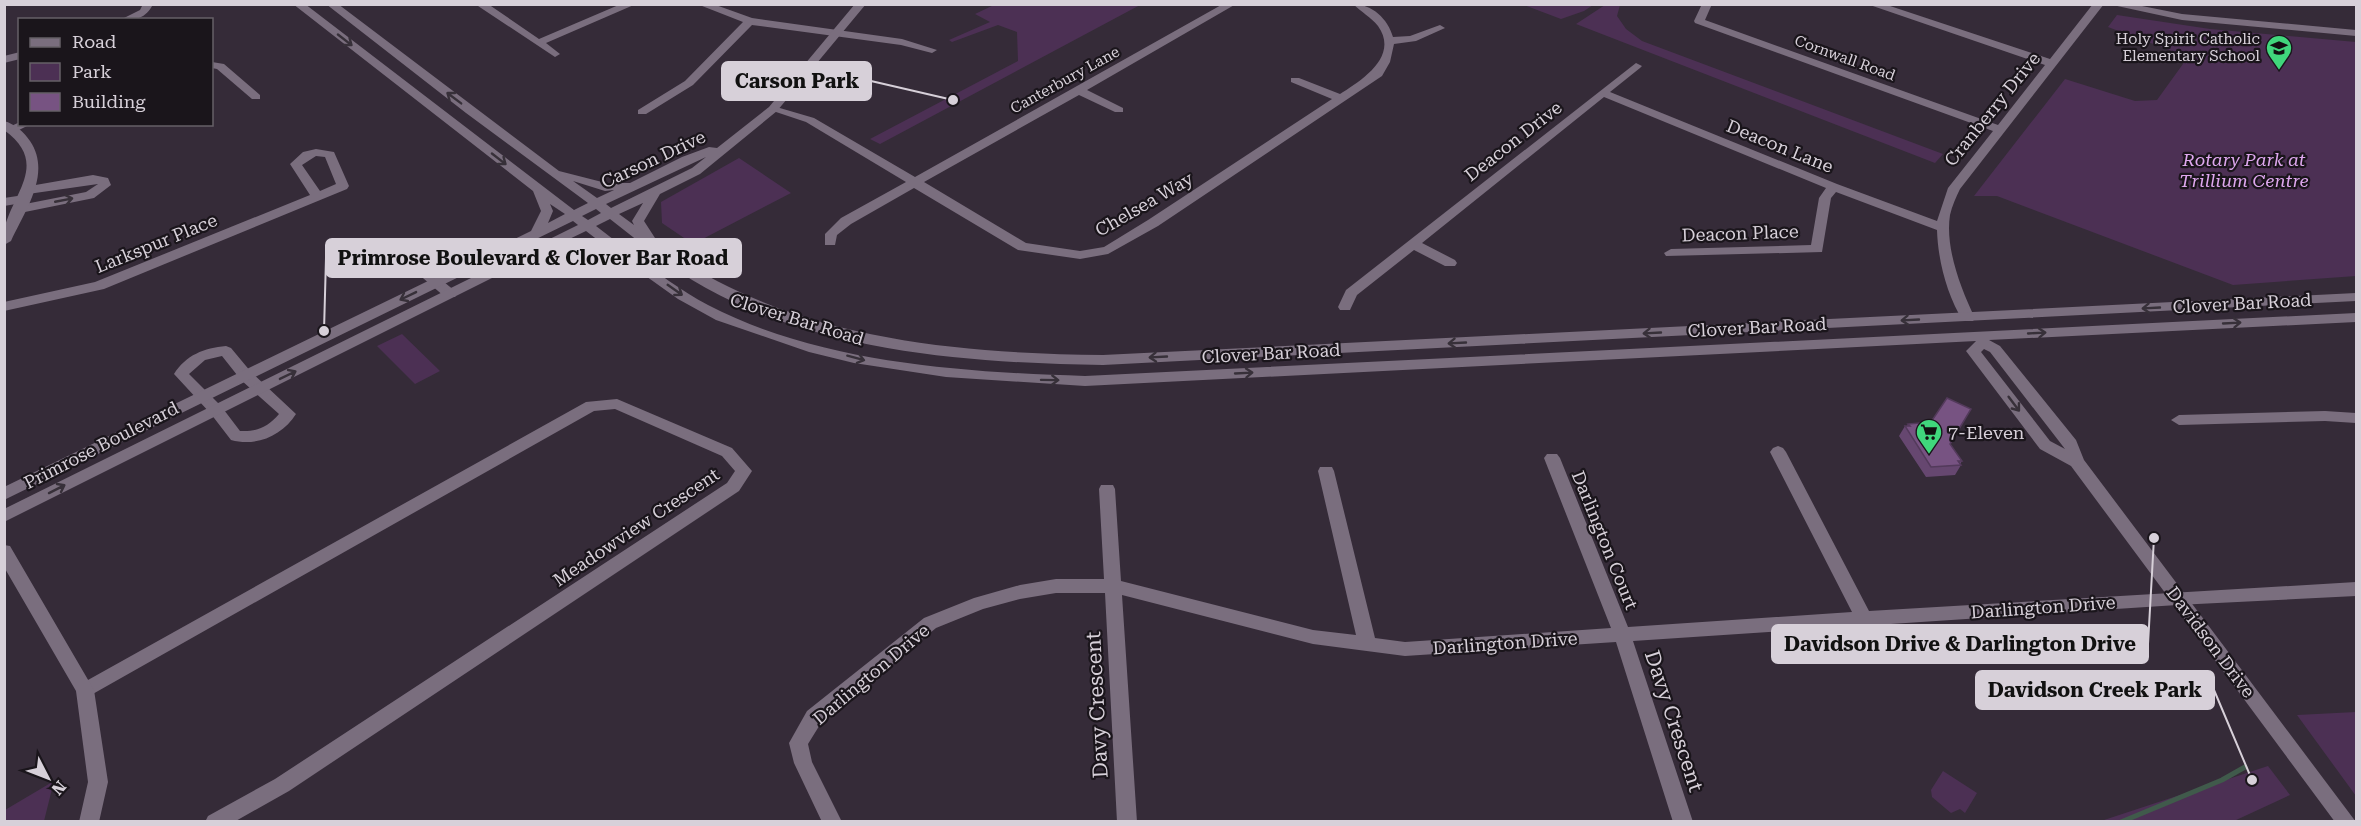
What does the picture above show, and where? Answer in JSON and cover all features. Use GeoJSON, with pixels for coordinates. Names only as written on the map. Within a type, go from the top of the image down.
{"type":"FeatureCollection","features":[{"type":"Feature","properties":{"kind":"street"},"geometry":{"type":"LineString","coordinates":[[130,18],[144,12],[148,4]]}},
{"type":"Feature","properties":{"kind":"street","name":"Clover Bar Road"},"geometry":{"type":"LineString","coordinates":[[298,4],[538,190],[683,296],[720,316],[769,334],[869,361],[925,370],[1015,379],[1085,381],[1981,339],[2356,317]]}},
{"type":"Feature","properties":{"kind":"street","name":"Clover Bar Road"},"geometry":{"type":"LineString","coordinates":[[331,4],[597,205],[652,245],[724,292],[810,324],[912,349],[1039,360],[1104,360],[2356,297]]}},
{"type":"Feature","properties":{"kind":"street"},"geometry":{"type":"LineString","coordinates":[[480,4],[555,54]]}},
{"type":"Feature","properties":{"kind":"street"},"geometry":{"type":"LineString","coordinates":[[538,43],[631,4]]}},
{"type":"Feature","properties":{"kind":"street"},"geometry":{"type":"LineString","coordinates":[[702,4],[750,21],[902,42],[932,50]]}},
{"type":"Feature","properties":{"kind":"street","name":"Carson Drive"},"geometry":{"type":"LineString","coordinates":[[587,225],[696,171],[773,109],[861,4]]}},
{"type":"Feature","properties":{"kind":"street","name":"Canterbury Lane"},"geometry":{"type":"LineString","coordinates":[[830,242],[831,234],[846,221],[1231,4]]}},
{"type":"Feature","properties":{"kind":"street"},"geometry":{"type":"LineString","coordinates":[[1358,4],[1386,27],[1390,41],[1412,39],[1440,28]]}},
{"type":"Feature","properties":{"kind":"street","name":"Cornwall Road"},"geometry":{"type":"LineString","coordinates":[[1707,4],[1699,21],[1999,129]]}},
{"type":"Feature","properties":{"kind":"street"},"geometry":{"type":"LineString","coordinates":[[1872,4],[2053,64]]}},
{"type":"Feature","properties":{"kind":"street","name":"Cranberry Drive"},"geometry":{"type":"LineString","coordinates":[[1981,339],[1960,302],[1946,254],[1944,216],[1954,188],[2099,4]]}},
{"type":"Feature","properties":{"kind":"street"},"geometry":{"type":"LineString","coordinates":[[2113,4],[2192,18],[2356,33]]}},
{"type":"Feature","properties":{"kind":"street"},"geometry":{"type":"LineString","coordinates":[[642,112],[689,83],[750,21]]}},
{"type":"Feature","properties":{"kind":"street","name":"Chelsea Way"},"geometry":{"type":"LineString","coordinates":[[773,109],[810,120],[1023,247],[1080,255],[1108,249],[1153,223],[1378,74],[1386,58],[1390,41]]}},
{"type":"Feature","properties":{"kind":"street"},"geometry":{"type":"LineString","coordinates":[[213,64],[220,66],[256,97]]}},
{"type":"Feature","properties":{"kind":"street","name":"Deacon Drive"},"geometry":{"type":"LineString","coordinates":[[1346,307],[1351,292],[1636,66]]}},
{"type":"Feature","properties":{"kind":"street"},"geometry":{"type":"LineString","coordinates":[[1295,80],[1341,99]]}},
{"type":"Feature","properties":{"kind":"street"},"geometry":{"type":"LineString","coordinates":[[1078,90],[1119,110]]}},
{"type":"Feature","properties":{"kind":"street","name":"Deacon Lane"},"geometry":{"type":"LineString","coordinates":[[1603,93],[1833,188],[1945,229]]}},
{"type":"Feature","properties":{"kind":"street"},"geometry":{"type":"LineString","coordinates":[[4,241],[24,199],[34,166],[32,151],[14,126]]}},
{"type":"Feature","properties":{"kind":"street","name":"Carson Drive"},"geometry":{"type":"LineString","coordinates":[[575,216],[686,160],[725,146]]}},
{"type":"Feature","properties":{"kind":"street"},"geometry":{"type":"LineString","coordinates":[[552,171],[605,187],[638,186]]}},
{"type":"Feature","properties":{"kind":"street"},"geometry":{"type":"LineString","coordinates":[[4,202],[90,195],[105,185],[104,181],[93,179],[24,199]]}},
{"type":"Feature","properties":{"kind":"street","name":"Deacon Place"},"geometry":{"type":"LineString","coordinates":[[1671,253],[1817,249],[1825,198],[1833,188]]}},
{"type":"Feature","properties":{"kind":"street"},"geometry":{"type":"LineString","coordinates":[[536,234],[547,211],[538,190]]}},
{"type":"Feature","properties":{"kind":"street"},"geometry":{"type":"LineString","coordinates":[[652,245],[638,221],[656,192]]}},
{"type":"Feature","properties":{"kind":"street","name":"Larkspur Place"},"geometry":{"type":"LineString","coordinates":[[4,307],[99,286],[317,196]]}},
{"type":"Feature","properties":{"kind":"street","name":"Primrose Boulevard"},"geometry":{"type":"LineString","coordinates":[[4,494],[575,216]]}},
{"type":"Feature","properties":{"kind":"street","name":"Primrose Boulevard"},"geometry":{"type":"LineString","coordinates":[[4,516],[587,225]]}},
{"type":"Feature","properties":{"kind":"street"},"geometry":{"type":"LineString","coordinates":[[450,294],[438,282],[417,269],[409,260],[421,248],[446,244],[483,276]]}},
{"type":"Feature","properties":{"kind":"street"},"geometry":{"type":"LineString","coordinates":[[1413,244],[1450,263]]}},
{"type":"Feature","properties":{"kind":"street"},"geometry":{"type":"LineString","coordinates":[[529,254],[573,245],[627,255]]}},
{"type":"Feature","properties":{"kind":"street","name":"Davidson Drive"},"geometry":{"type":"LineString","coordinates":[[1981,339],[1973,351],[2045,445],[2077,462],[2347,822]]}},
{"type":"Feature","properties":{"kind":"street","name":"Primrose Boulevard"},"geometry":{"type":"LineString","coordinates":[[226,351],[246,376],[260,388],[288,414],[277,428],[266,435],[252,438],[236,436],[216,410],[181,374],[189,363],[206,352],[226,351]]}},
{"type":"Feature","properties":{"kind":"street","name":"Meadowview Crescent"},"geometry":{"type":"LineString","coordinates":[[85,690],[591,406],[617,404],[727,452],[744,471],[733,487],[282,785],[215,822]]}},
{"type":"Feature","properties":{"kind":"street"},"geometry":{"type":"LineString","coordinates":[[2179,420],[2356,418]]}},
{"type":"Feature","properties":{"kind":"street"},"geometry":{"type":"LineString","coordinates":[[1778,452],[1865,620]]}},
{"type":"Feature","properties":{"kind":"street","name":"Darlington Court"},"geometry":{"type":"LineString","coordinates":[[1552,459],[1622,635]]}},
{"type":"Feature","properties":{"kind":"street"},"geometry":{"type":"LineString","coordinates":[[1326,471],[1366,643]]}},
{"type":"Feature","properties":{"kind":"street","name":"Davy Crescent"},"geometry":{"type":"LineString","coordinates":[[1107,489],[1126,822]]}},
{"type":"Feature","properties":{"kind":"street"},"geometry":{"type":"LineString","coordinates":[[4,551],[85,690],[98,782],[89,822]]}},
{"type":"Feature","properties":{"kind":"street","name":"Darlington Drive"},"geometry":{"type":"LineString","coordinates":[[832,822],[803,763],[798,743],[814,717],[930,623],[980,603],[1020,592],[1056,586],[1113,586],[1313,637],[1405,650],[2177,598],[2356,589]]}},
{"type":"Feature","properties":{"kind":"street","name":"Davy Crescent"},"geometry":{"type":"LineString","coordinates":[[1622,635],[1683,822]]}},
{"type":"Feature","properties":{"kind":"green space"},"geometry":{"type":"Polygon","coordinates":[[[996,4],[1140,5],[880,144],[870,139],[1018,61],[1017,32],[998,25],[952,42],[949,40],[990,22],[975,14],[996,4]]]}},
{"type":"Feature","properties":{"kind":"green space"},"geometry":{"type":"Polygon","coordinates":[[[1524,5],[1593,5],[1584,11],[1561,19],[1524,5]]]}},
{"type":"Feature","properties":{"kind":"green space"},"geometry":{"type":"Polygon","coordinates":[[[1605,5],[1620,5],[1617,16],[1626,29],[1642,41],[1943,154],[1935,163],[1576,24],[1605,5]]]}},
{"type":"Feature","properties":{"kind":"green space","name":"Rotary Park at Trillium Centre"},"geometry":{"type":"Polygon","coordinates":[[[2117,15],[2210,29],[2356,42],[2356,276],[2233,285],[1997,196],[1974,196],[2065,79],[2135,101],[2157,100],[2188,57],[2108,27],[2117,15]]]}},
{"type":"Feature","properties":{"kind":"green space"},"geometry":{"type":"Polygon","coordinates":[[[739,158],[791,193],[693,244],[662,223],[661,202],[739,158]]]}},
{"type":"Feature","properties":{"kind":"green space"},"geometry":{"type":"Polygon","coordinates":[[[402,334],[440,371],[415,384],[377,346],[402,334]]]}},
{"type":"Feature","properties":{"kind":"green space"},"geometry":{"type":"Polygon","coordinates":[[[2356,712],[2356,796],[2297,715],[2356,712]]]}},
{"type":"Feature","properties":{"kind":"green space"},"geometry":{"type":"Polygon","coordinates":[[[2268,766],[2290,795],[2234,821],[2101,821],[2268,766]]]}},
{"type":"Feature","properties":{"kind":"green space"},"geometry":{"type":"Polygon","coordinates":[[[1943,771],[1977,793],[1965,813],[1960,809],[1951,813],[1932,797],[1931,790],[1943,771]]]}},
{"type":"Feature","properties":{"kind":"green space"},"geometry":{"type":"Polygon","coordinates":[[[54,781],[44,821],[5,821],[5,810],[54,781]]]}},
{"type":"Feature","properties":{"kind":"building"},"geometry":{"type":"Polygon","coordinates":[[[1947,398],[1971,409],[1950,444],[1962,461],[1958,461],[1961,465],[1931,467],[1905,426],[1931,422],[1947,398]]]}},
{"type":"Feature","properties":{"kind":"waterway"},"geometry":{"type":"LineString","coordinates":[[2121,822],[2222,780],[2245,767]]}},
{"type":"Feature","properties":{"kind":"place","name":"Holy Spirit Catholic Elementary School"},"geometry":{"type":"Point","coordinates":[2279,71]}},
{"type":"Feature","properties":{"kind":"place","name":"Carson Park"},"geometry":{"type":"Point","coordinates":[953,100]}},
{"type":"Feature","properties":{"kind":"place","name":"Primrose Boulevard & Clover Bar Road"},"geometry":{"type":"Point","coordinates":[324,331]}},
{"type":"Feature","properties":{"kind":"place","name":"7-Eleven"},"geometry":{"type":"Point","coordinates":[1929,455]}},
{"type":"Feature","properties":{"kind":"place","name":"Davidson Drive & Darlington Drive"},"geometry":{"type":"Point","coordinates":[2154,538]}},
{"type":"Feature","properties":{"kind":"place","name":"Davidson Creek Park"},"geometry":{"type":"Point","coordinates":[2252,780]}}]}
